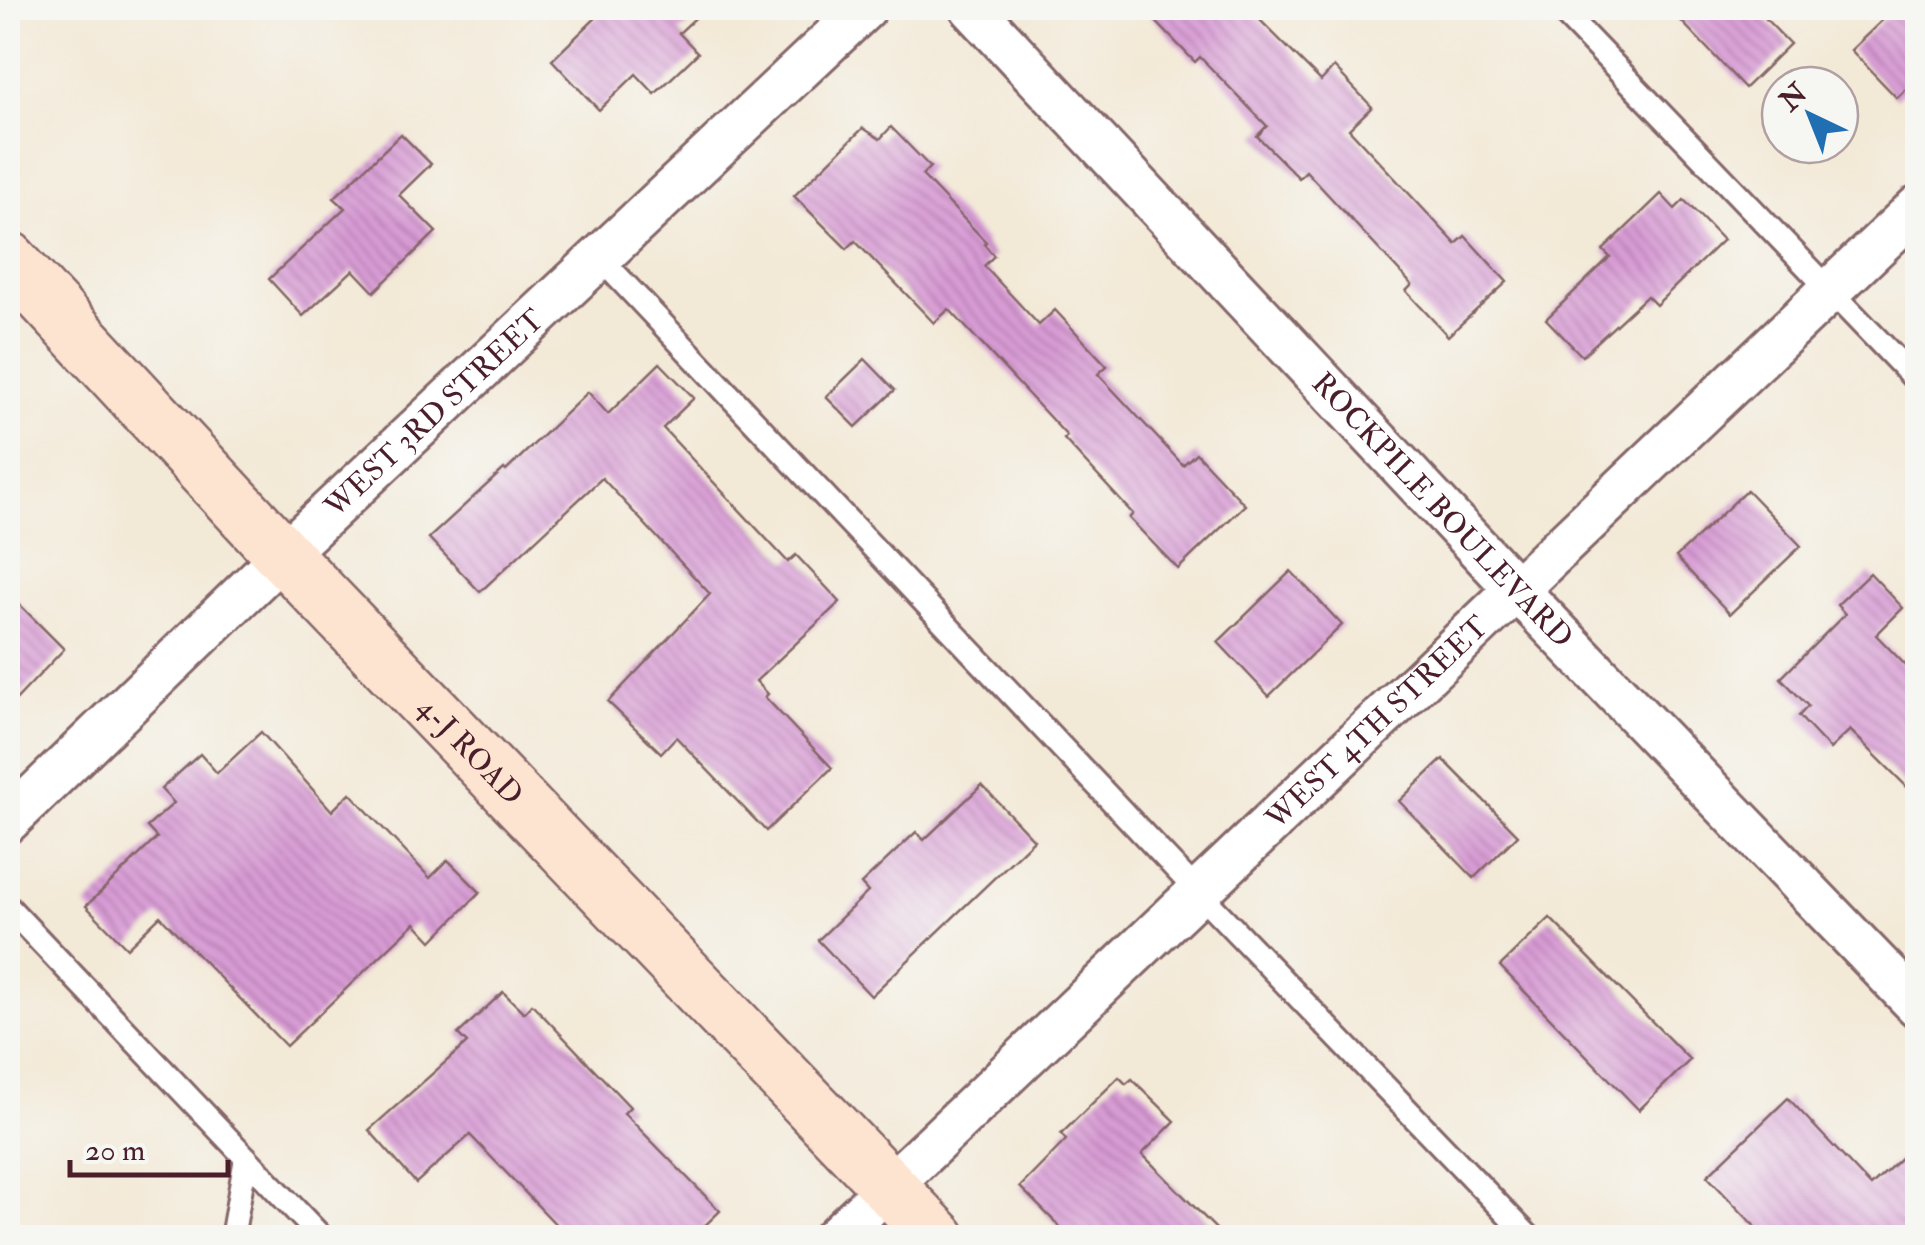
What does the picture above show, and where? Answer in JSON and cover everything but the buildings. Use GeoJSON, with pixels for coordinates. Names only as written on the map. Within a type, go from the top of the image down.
{"type":"FeatureCollection","features":[{"type":"Feature","properties":{"kind":"main road","name":"4-J ROAD"},"geometry":{"type":"LineString","coordinates":[[8,258],[283,555],[938,1238]]}},
{"type":"Feature","properties":{"kind":"street","name":"WEST 3RD STREET"},"geometry":{"type":"LineString","coordinates":[[8,821],[283,555],[865,8]]}},
{"type":"Feature","properties":{"kind":"street","name":"ROCKPILE BOULEVARD"},"geometry":{"type":"LineString","coordinates":[[972,8],[1516,589],[1918,1006]]}},
{"type":"Feature","properties":{"kind":"street","name":"WEST 4TH STREET"},"geometry":{"type":"LineString","coordinates":[[835,1238],[1918,208]]}},
{"type":"Feature","properties":{"kind":"lane"},"geometry":{"type":"LineString","coordinates":[[1559,8],[1918,382]]}},
{"type":"Feature","properties":{"kind":"lane"},"geometry":{"type":"LineString","coordinates":[[600,259],[1530,1238]]}},
{"type":"Feature","properties":{"kind":"lane"},"geometry":{"type":"LineString","coordinates":[[8,907],[322,1238]]}},
{"type":"Feature","properties":{"kind":"lane"},"geometry":{"type":"LineString","coordinates":[[232,1238],[246,1158]]}}]}
